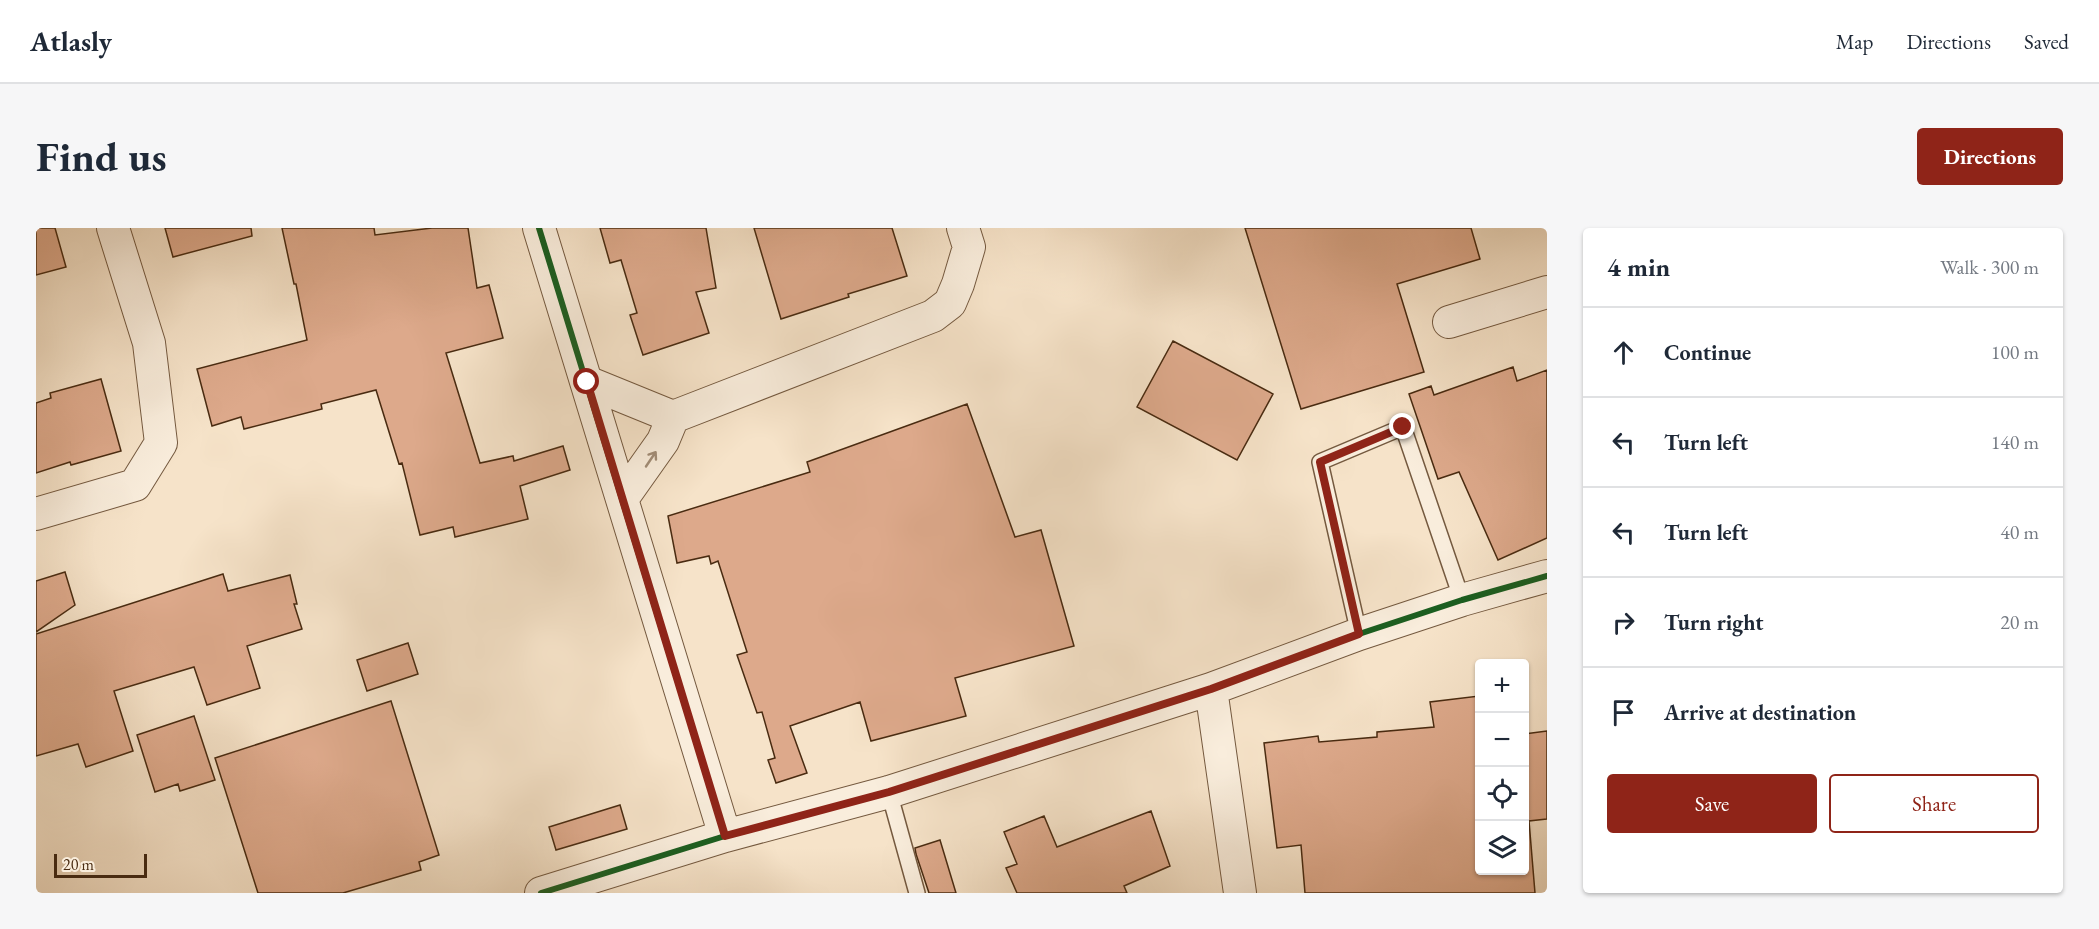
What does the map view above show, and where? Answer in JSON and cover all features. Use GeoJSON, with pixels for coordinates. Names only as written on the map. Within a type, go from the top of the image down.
{"type":"FeatureCollection","features":[{"type":"Feature","properties":{"kind":"street"},"geometry":{"type":"LineString","coordinates":[[36,514],[135,485],[161,443],[149,344],[113,228]]}},
{"type":"Feature","properties":{"kind":"street"},"geometry":{"type":"LineString","coordinates":[[539,228],[725,836]]}},
{"type":"Feature","properties":{"kind":"street"},"geometry":{"type":"LineString","coordinates":[[587,382],[673,417],[933,316],[950,303],[958,284],[969,247],[963,228]]}},
{"type":"Feature","properties":{"kind":"street"},"geometry":{"type":"LineString","coordinates":[[1449,322],[1547,292]]}},
{"type":"Feature","properties":{"kind":"street"},"geometry":{"type":"LineString","coordinates":[[622,499],[663,441],[673,417]]}},
{"type":"Feature","properties":{"kind":"street"},"geometry":{"type":"LineString","coordinates":[[541,893],[725,836],[889,792],[1211,689],[1359,634],[1462,600],[1547,576]]}},
{"type":"Feature","properties":{"kind":"street"},"geometry":{"type":"LineString","coordinates":[[1211,689],[1240,893]]}},
{"type":"Feature","properties":{"kind":"lane"},"geometry":{"type":"LineString","coordinates":[[1359,634],[1320,462],[1403,427],[1462,600]]}},
{"type":"Feature","properties":{"kind":"lane"},"geometry":{"type":"LineString","coordinates":[[889,792],[917,893]]}},
{"type":"Feature","properties":{"kind":"building"},"geometry":{"type":"Polygon","coordinates":[[[36,228],[55,228],[66,267],[36,275],[36,228]]]}},
{"type":"Feature","properties":{"kind":"building"},"geometry":{"type":"Polygon","coordinates":[[[165,228],[251,228],[252,236],[173,257],[165,228]]]}},
{"type":"Feature","properties":{"kind":"building"},"geometry":{"type":"Polygon","coordinates":[[[282,228],[374,228],[375,235],[432,228],[468,228],[477,288],[489,285],[503,338],[446,353],[480,463],[513,456],[514,461],[563,446],[570,470],[520,486],[528,519],[455,537],[453,527],[420,535],[402,463],[399,464],[376,390],[321,404],[322,409],[244,429],[241,417],[212,426],[197,369],[307,340],[282,228]]]}},
{"type":"Feature","properties":{"kind":"building"},"geometry":{"type":"Polygon","coordinates":[[[600,228],[706,228],[716,288],[696,292],[709,333],[643,355],[630,315],[637,313],[621,260],[610,263],[600,228]]]}},
{"type":"Feature","properties":{"kind":"building"},"geometry":{"type":"Polygon","coordinates":[[[754,228],[892,228],[907,276],[848,294],[849,297],[781,319],[754,228]]]}},
{"type":"Feature","properties":{"kind":"building"},"geometry":{"type":"Polygon","coordinates":[[[1245,228],[1471,228],[1480,259],[1397,284],[1424,372],[1301,409],[1245,228]]]}},
{"type":"Feature","properties":{"kind":"building"},"geometry":{"type":"Polygon","coordinates":[[[1173,341],[1273,394],[1237,460],[1137,407],[1173,341]]]}},
{"type":"Feature","properties":{"kind":"building"},"geometry":{"type":"Polygon","coordinates":[[[1513,367],[1517,381],[1547,370],[1547,538],[1498,560],[1459,472],[1438,479],[1409,394],[1431,386],[1434,395],[1513,367]]]}},
{"type":"Feature","properties":{"kind":"building"},"geometry":{"type":"Polygon","coordinates":[[[101,379],[121,451],[71,465],[70,462],[36,473],[36,403],[51,398],[50,393],[101,379]]]}},
{"type":"Feature","properties":{"kind":"building"},"geometry":{"type":"Polygon","coordinates":[[[967,404],[1015,537],[1041,530],[1074,646],[955,678],[966,716],[871,741],[860,702],[790,726],[807,773],[776,783],[768,760],[775,758],[762,712],[757,713],[737,655],[747,652],[718,561],[711,564],[709,556],[677,563],[668,516],[810,472],[807,462],[967,404]]]}},
{"type":"Feature","properties":{"kind":"building"},"geometry":{"type":"Polygon","coordinates":[[[65,572],[75,605],[36,632],[36,581],[65,572]]]}},
{"type":"Feature","properties":{"kind":"building"},"geometry":{"type":"Polygon","coordinates":[[[223,574],[228,591],[290,575],[297,604],[294,604],[302,629],[247,646],[260,688],[207,705],[194,667],[114,691],[133,751],[86,767],[78,744],[36,756],[36,634],[223,574]]]}},
{"type":"Feature","properties":{"kind":"building"},"geometry":{"type":"Polygon","coordinates":[[[408,643],[418,674],[367,691],[357,660],[408,643]]]}},
{"type":"Feature","properties":{"kind":"building"},"geometry":{"type":"Polygon","coordinates":[[[1475,696],[1475,875],[1529,875],[1529,821],[1535,893],[1305,893],[1301,845],[1277,848],[1264,743],[1318,736],[1319,742],[1377,737],[1377,732],[1434,727],[1430,702],[1475,696]]]}},
{"type":"Feature","properties":{"kind":"building"},"geometry":{"type":"Polygon","coordinates":[[[391,701],[439,855],[419,862],[421,870],[343,893],[258,893],[215,758],[391,701]]]}},
{"type":"Feature","properties":{"kind":"building"},"geometry":{"type":"Polygon","coordinates":[[[194,716],[215,780],[180,791],[178,784],[155,792],[137,735],[194,716]]]}},
{"type":"Feature","properties":{"kind":"building"},"geometry":{"type":"Polygon","coordinates":[[[1547,731],[1547,819],[1529,821],[1529,733],[1547,731]]]}},
{"type":"Feature","properties":{"kind":"building"},"geometry":{"type":"Polygon","coordinates":[[[620,805],[627,829],[556,850],[549,827],[620,805]]]}},
{"type":"Feature","properties":{"kind":"building"},"geometry":{"type":"Polygon","coordinates":[[[1151,811],[1170,866],[1124,886],[1127,893],[1017,893],[1006,868],[1017,864],[1004,832],[1044,816],[1057,847],[1151,811]]]}},
{"type":"Feature","properties":{"kind":"building"},"geometry":{"type":"Polygon","coordinates":[[[940,840],[956,893],[929,893],[916,854],[915,848],[940,840]]]}},
{"type":"Feature","properties":{"kind":"cycle path"},"geometry":{"type":"LineString","coordinates":[[539,228],[725,836]]}},
{"type":"Feature","properties":{"kind":"cycle path"},"geometry":{"type":"LineString","coordinates":[[541,893],[725,836],[889,792],[1211,689],[1359,634],[1462,600],[1547,576]]}},
{"type":"Feature","properties":{"kind":"route"},"geometry":{"type":"LineString","coordinates":[[587,382],[725,836],[889,792],[1211,689],[1359,634],[1320,462],[1403,427]]}}]}
